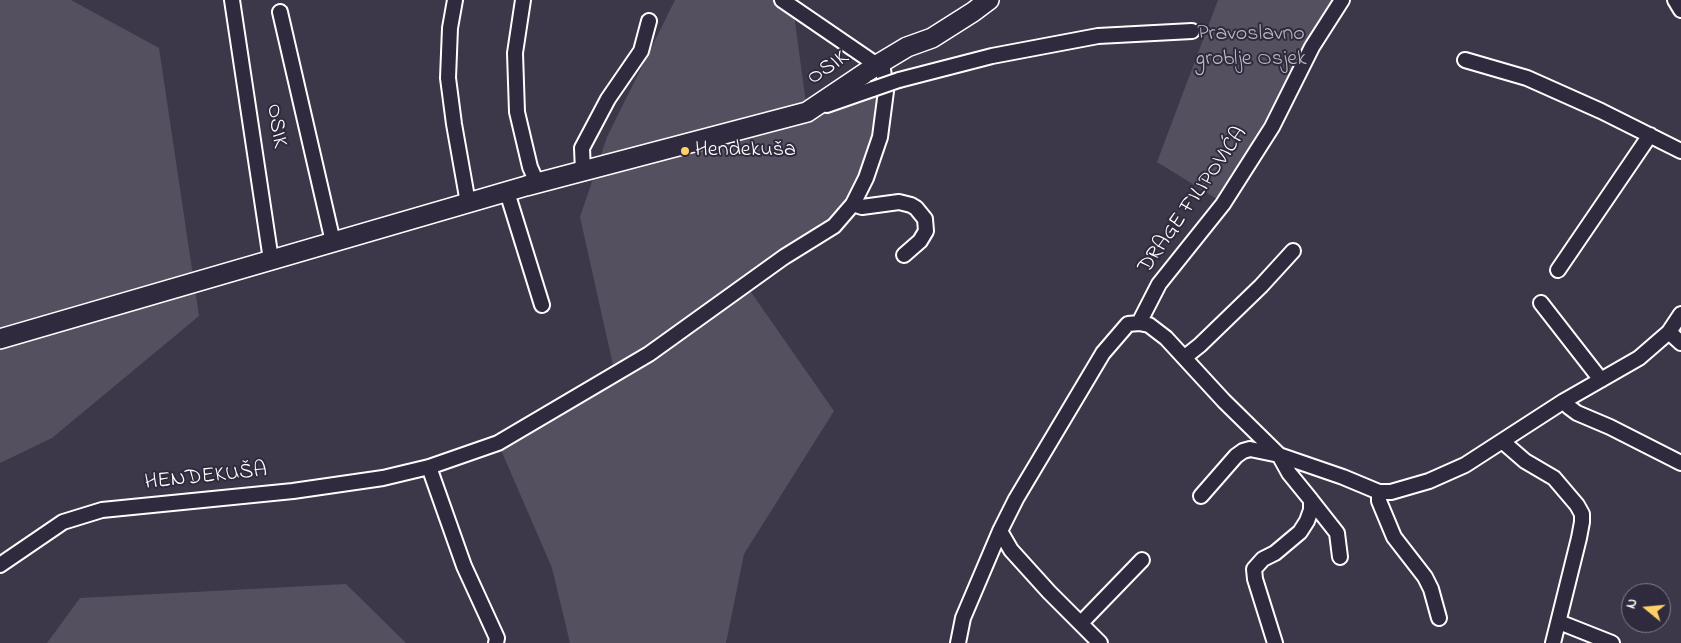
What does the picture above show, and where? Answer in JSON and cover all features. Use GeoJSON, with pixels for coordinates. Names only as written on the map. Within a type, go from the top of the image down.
{"type":"FeatureCollection","features":[{"type":"Feature","properties":{"kind":"main road","name":"OSIK"},"geometry":{"type":"LineString","coordinates":[[0,339],[507,192],[807,112],[880,63],[907,47],[932,38],[990,0]]}},
{"type":"Feature","properties":{"kind":"street","name":"OSIK"},"geometry":{"type":"LineString","coordinates":[[232,0],[271,260]]}},
{"type":"Feature","properties":{"kind":"street"},"geometry":{"type":"LineString","coordinates":[[455,0],[450,28],[448,78],[468,203]]}},
{"type":"Feature","properties":{"kind":"street"},"geometry":{"type":"LineString","coordinates":[[523,0],[515,53],[517,112],[530,167],[537,184]]}},
{"type":"Feature","properties":{"kind":"street","name":"OSIK"},"geometry":{"type":"LineString","coordinates":[[782,0],[880,63]]}},
{"type":"Feature","properties":{"kind":"street","name":"DRAGE FILIPOVIĆA"},"geometry":{"type":"LineString","coordinates":[[1139,323],[1159,284],[1223,204],[1272,127],[1312,47],[1342,0]]}},
{"type":"Feature","properties":{"kind":"street"},"geometry":{"type":"LineString","coordinates":[[1675,0],[1681,10]]}},
{"type":"Feature","properties":{"kind":"street","name":"OSIK"},"geometry":{"type":"LineString","coordinates":[[280,12],[333,242]]}},
{"type":"Feature","properties":{"kind":"street"},"geometry":{"type":"LineString","coordinates":[[583,171],[582,148],[608,99],[641,51],[649,20]]}},
{"type":"Feature","properties":{"kind":"street"},"geometry":{"type":"LineString","coordinates":[[807,112],[899,80],[992,56],[1098,36],[1192,32]]}},
{"type":"Feature","properties":{"kind":"street"},"geometry":{"type":"LineString","coordinates":[[1465,60],[1528,78],[1681,151]]}},
{"type":"Feature","properties":{"kind":"street","name":"HENDEKUŠA"},"geometry":{"type":"LineString","coordinates":[[0,565],[63,522],[102,510],[293,491],[383,478],[429,467],[498,443],[649,354],[784,257],[834,226],[853,204],[866,178],[880,137],[886,91],[880,63]]}},
{"type":"Feature","properties":{"kind":"street"},"geometry":{"type":"LineString","coordinates":[[1558,270],[1650,135]]}},
{"type":"Feature","properties":{"kind":"street"},"geometry":{"type":"LineString","coordinates":[[507,192],[542,306]]}},
{"type":"Feature","properties":{"kind":"street"},"geometry":{"type":"LineString","coordinates":[[853,204],[862,207],[900,202],[916,208],[925,219],[926,231],[920,241],[904,254]]}},
{"type":"Feature","properties":{"kind":"street"},"geometry":{"type":"LineString","coordinates":[[1185,357],[1261,286],[1293,252]]}},
{"type":"Feature","properties":{"kind":"street"},"geometry":{"type":"LineString","coordinates":[[1541,303],[1601,380]]}},
{"type":"Feature","properties":{"kind":"street"},"geometry":{"type":"LineString","coordinates":[[1201,496],[1236,456],[1250,449],[1279,455],[1325,470],[1379,492],[1391,492],[1429,481],[1465,465],[1564,401],[1639,358],[1669,332],[1681,314]]}},
{"type":"Feature","properties":{"kind":"street"},"geometry":{"type":"LineString","coordinates":[[958,643],[963,618],[1000,531],[1034,467],[1103,353],[1128,324],[1139,323],[1149,325],[1166,338],[1224,401],[1279,455],[1289,473],[1337,533],[1340,557]]}},
{"type":"Feature","properties":{"kind":"street"},"geometry":{"type":"LineString","coordinates":[[1669,332],[1681,343]]}},
{"type":"Feature","properties":{"kind":"street"},"geometry":{"type":"LineString","coordinates":[[1564,401],[1577,413],[1610,427],[1681,463]]}},
{"type":"Feature","properties":{"kind":"street"},"geometry":{"type":"LineString","coordinates":[[1502,441],[1525,461],[1554,478],[1577,505],[1582,514],[1582,522],[1553,643]]}},
{"type":"Feature","properties":{"kind":"street"},"geometry":{"type":"LineString","coordinates":[[429,467],[464,566],[496,638],[496,643]]}},
{"type":"Feature","properties":{"kind":"street"},"geometry":{"type":"LineString","coordinates":[[1379,492],[1379,501],[1394,537],[1431,589],[1439,618]]}},
{"type":"Feature","properties":{"kind":"street"},"geometry":{"type":"LineString","coordinates":[[1275,643],[1255,579],[1254,569],[1263,559],[1275,553],[1300,532],[1311,510],[1311,500]]}},
{"type":"Feature","properties":{"kind":"street"},"geometry":{"type":"LineString","coordinates":[[1000,531],[1011,550],[1049,592],[1100,643]]}},
{"type":"Feature","properties":{"kind":"street"},"geometry":{"type":"LineString","coordinates":[[1081,623],[1142,560]]}},
{"type":"Feature","properties":{"kind":"street"},"geometry":{"type":"LineString","coordinates":[[1559,622],[1612,643]]}},
{"type":"Feature","properties":{"kind":"green space"},"geometry":{"type":"Polygon","coordinates":[[[0,0],[71,0],[159,48],[199,316],[52,438],[0,463],[0,0]]]}},
{"type":"Feature","properties":{"kind":"green space"},"geometry":{"type":"Polygon","coordinates":[[[675,0],[795,0],[793,7],[807,111],[886,91],[880,137],[853,204],[746,285],[834,411],[744,554],[726,643],[570,643],[552,568],[498,443],[615,374],[580,217],[607,137],[675,0]]]}},
{"type":"Feature","properties":{"kind":"green space","name":"Pravoslavno groblje Osjek"},"geometry":{"type":"Polygon","coordinates":[[[1218,0],[1332,0],[1220,201],[1157,162],[1218,0]]]}},
{"type":"Feature","properties":{"kind":"green space"},"geometry":{"type":"Polygon","coordinates":[[[346,584],[406,643],[47,643],[80,598],[346,584]]]}},
{"type":"Feature","properties":{"kind":"place","name":"Hendekuša"},"geometry":{"type":"Point","coordinates":[685,151]}}]}
